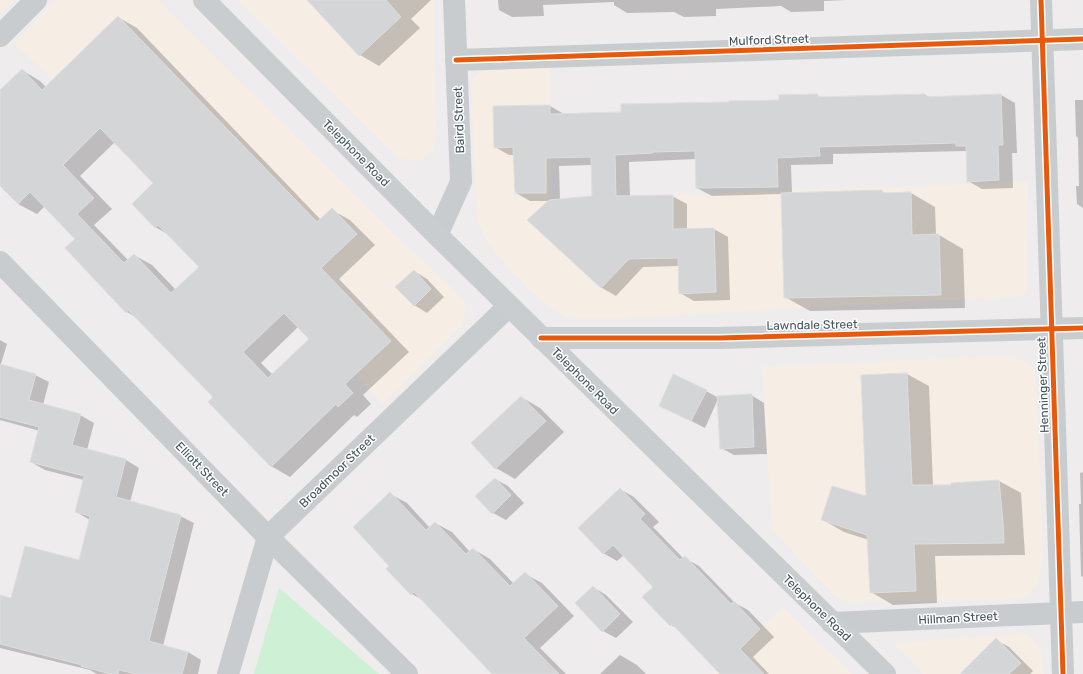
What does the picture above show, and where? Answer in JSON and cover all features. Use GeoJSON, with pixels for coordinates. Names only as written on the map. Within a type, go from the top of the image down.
{"type":"FeatureCollection","features":[{"type":"Feature","properties":{"kind":"main road","name":"Telephone Road"},"geometry":{"type":"LineString","coordinates":[[204,0],[508,306],[885,674]]}},
{"type":"Feature","properties":{"kind":"main road","name":"Lawndale Street"},"geometry":{"type":"LineString","coordinates":[[541,338],[719,338],[1083,328]]}},
{"type":"Feature","properties":{"kind":"street"},"geometry":{"type":"LineString","coordinates":[[0,36],[36,0]]}},
{"type":"Feature","properties":{"kind":"street","name":"Baird Street"},"geometry":{"type":"LineString","coordinates":[[437,235],[461,182],[454,0]]}},
{"type":"Feature","properties":{"kind":"street","name":"Henninger Street"},"geometry":{"type":"LineString","coordinates":[[1041,0],[1063,674]]}},
{"type":"Feature","properties":{"kind":"street","name":"Mulford Street"},"geometry":{"type":"LineString","coordinates":[[456,60],[1083,40]]}},
{"type":"Feature","properties":{"kind":"street","name":"Elliott Street"},"geometry":{"type":"LineString","coordinates":[[0,262],[268,537],[407,674]]}},
{"type":"Feature","properties":{"kind":"street","name":"Broadmoor Street"},"geometry":{"type":"LineString","coordinates":[[228,674],[268,537],[508,306]]}},
{"type":"Feature","properties":{"kind":"street","name":"Hillman Street"},"geometry":{"type":"LineString","coordinates":[[832,623],[1083,612]]}},
{"type":"Feature","properties":{"kind":"shaded area"},"geometry":{"type":"Polygon","coordinates":[[[0,0],[16,0],[0,15],[0,0]]]}},
{"type":"Feature","properties":{"kind":"shaded area"},"geometry":{"type":"Polygon","coordinates":[[[55,0],[158,0],[388,228],[456,292],[464,301],[465,313],[461,326],[383,404],[297,315],[291,321],[135,165],[53,79],[14,43],[55,0]]]}},
{"type":"Feature","properties":{"kind":"shaded area"},"geometry":{"type":"Polygon","coordinates":[[[237,0],[433,0],[436,132],[433,149],[420,161],[400,159],[237,0]]]}},
{"type":"Feature","properties":{"kind":"shaded area"},"geometry":{"type":"Polygon","coordinates":[[[550,67],[551,146],[549,200],[593,196],[673,195],[1028,182],[1027,292],[1020,297],[609,319],[566,318],[553,310],[533,293],[505,264],[487,242],[478,221],[476,194],[471,82],[479,73],[488,70],[550,67]]]}},
{"type":"Feature","properties":{"kind":"shaded area"},"geometry":{"type":"Polygon","coordinates":[[[1000,356],[1022,360],[1032,366],[1036,377],[1043,559],[1037,585],[1025,598],[1002,600],[847,602],[837,598],[772,530],[762,367],[1000,356]]]}},
{"type":"Feature","properties":{"kind":"shaded area"},"geometry":{"type":"Polygon","coordinates":[[[783,607],[852,674],[713,674],[783,607]]]}},
{"type":"Feature","properties":{"kind":"shaded area"},"geometry":{"type":"Polygon","coordinates":[[[1023,634],[1034,639],[1041,652],[1044,674],[923,674],[893,643],[1023,634]]]}},
{"type":"Feature","properties":{"kind":"green space"},"geometry":{"type":"Polygon","coordinates":[[[279,588],[379,674],[254,674],[279,588]]]}},
{"type":"Feature","properties":{"kind":"building"},"geometry":{"type":"Polygon","coordinates":[[[307,0],[386,0],[401,17],[359,56],[307,0]]]}},
{"type":"Feature","properties":{"kind":"building"},"geometry":{"type":"Polygon","coordinates":[[[118,16],[317,222],[332,208],[357,234],[321,268],[391,341],[345,384],[353,393],[338,407],[336,404],[271,467],[208,402],[213,397],[128,310],[126,313],[65,248],[75,239],[30,192],[18,204],[0,186],[0,90],[22,69],[42,90],[118,16]],[[100,128],[63,165],[94,198],[77,214],[124,263],[134,254],[171,293],[199,267],[158,225],[155,228],[132,204],[153,183],[100,128]],[[284,313],[243,352],[268,378],[309,339],[284,313]]]}},
{"type":"Feature","properties":{"kind":"building"},"geometry":{"type":"Polygon","coordinates":[[[818,94],[818,97],[925,94],[925,97],[1001,94],[1003,145],[998,145],[999,180],[967,182],[966,146],[956,146],[956,143],[819,147],[820,156],[777,158],[778,187],[696,188],[695,151],[615,155],[616,196],[673,195],[673,229],[714,228],[716,292],[679,294],[678,258],[629,259],[601,288],[527,220],[549,200],[592,196],[591,157],[546,158],[546,193],[515,193],[513,147],[494,148],[493,106],[550,105],[550,114],[621,112],[621,104],[779,100],[779,95],[818,94]]]}},
{"type":"Feature","properties":{"kind":"building"},"geometry":{"type":"Polygon","coordinates":[[[882,190],[882,193],[911,192],[912,235],[939,234],[941,295],[784,298],[781,193],[882,190]]]}},
{"type":"Feature","properties":{"kind":"building"},"geometry":{"type":"Polygon","coordinates":[[[414,270],[431,289],[414,306],[395,287],[414,270]]]}},
{"type":"Feature","properties":{"kind":"building"},"geometry":{"type":"Polygon","coordinates":[[[0,364],[36,374],[29,400],[81,414],[72,445],[126,459],[116,497],[181,515],[149,641],[188,652],[182,674],[136,674],[119,670],[118,674],[110,674],[81,666],[82,665],[0,644],[0,595],[11,598],[25,546],[79,560],[90,516],[75,512],[84,476],[30,462],[39,427],[0,417],[0,364]]]}},
{"type":"Feature","properties":{"kind":"building"},"geometry":{"type":"Polygon","coordinates":[[[907,373],[912,485],[951,485],[951,483],[999,480],[1004,543],[914,544],[916,591],[870,593],[867,535],[821,520],[832,486],[866,496],[861,375],[907,373]]]}},
{"type":"Feature","properties":{"kind":"building"},"geometry":{"type":"Polygon","coordinates":[[[673,374],[707,390],[691,421],[659,406],[673,374]]]}},
{"type":"Feature","properties":{"kind":"building"},"geometry":{"type":"Polygon","coordinates":[[[752,394],[754,447],[720,449],[717,396],[752,394]]]}},
{"type":"Feature","properties":{"kind":"building"},"geometry":{"type":"Polygon","coordinates":[[[521,396],[546,421],[495,469],[471,443],[521,396]]]}},
{"type":"Feature","properties":{"kind":"building"},"geometry":{"type":"Polygon","coordinates":[[[495,478],[511,495],[492,514],[475,496],[495,478]]]}},
{"type":"Feature","properties":{"kind":"building"},"geometry":{"type":"Polygon","coordinates":[[[620,488],[645,514],[640,519],[680,560],[685,556],[731,604],[734,601],[760,629],[740,649],[764,674],[720,674],[672,624],[670,626],[642,597],[653,587],[613,545],[603,554],[578,528],[620,488]]]}},
{"type":"Feature","properties":{"kind":"building"},"geometry":{"type":"Polygon","coordinates":[[[390,492],[426,530],[435,522],[466,554],[473,548],[510,586],[525,572],[558,606],[524,638],[559,674],[492,674],[414,592],[411,595],[386,569],[389,566],[353,527],[390,492]]]}},
{"type":"Feature","properties":{"kind":"building"},"geometry":{"type":"Polygon","coordinates":[[[593,586],[620,614],[602,632],[575,603],[593,586]]]}},
{"type":"Feature","properties":{"kind":"building"},"geometry":{"type":"Polygon","coordinates":[[[996,638],[1021,663],[1009,674],[960,674],[996,638]]]}},
{"type":"Feature","properties":{"kind":"cycle path"},"geometry":{"type":"LineString","coordinates":[[1041,0],[1063,674]]}},
{"type":"Feature","properties":{"kind":"cycle path"},"geometry":{"type":"LineString","coordinates":[[456,60],[1083,39]]}},
{"type":"Feature","properties":{"kind":"cycle path"},"geometry":{"type":"LineString","coordinates":[[541,338],[719,338],[1083,328]]}}]}
